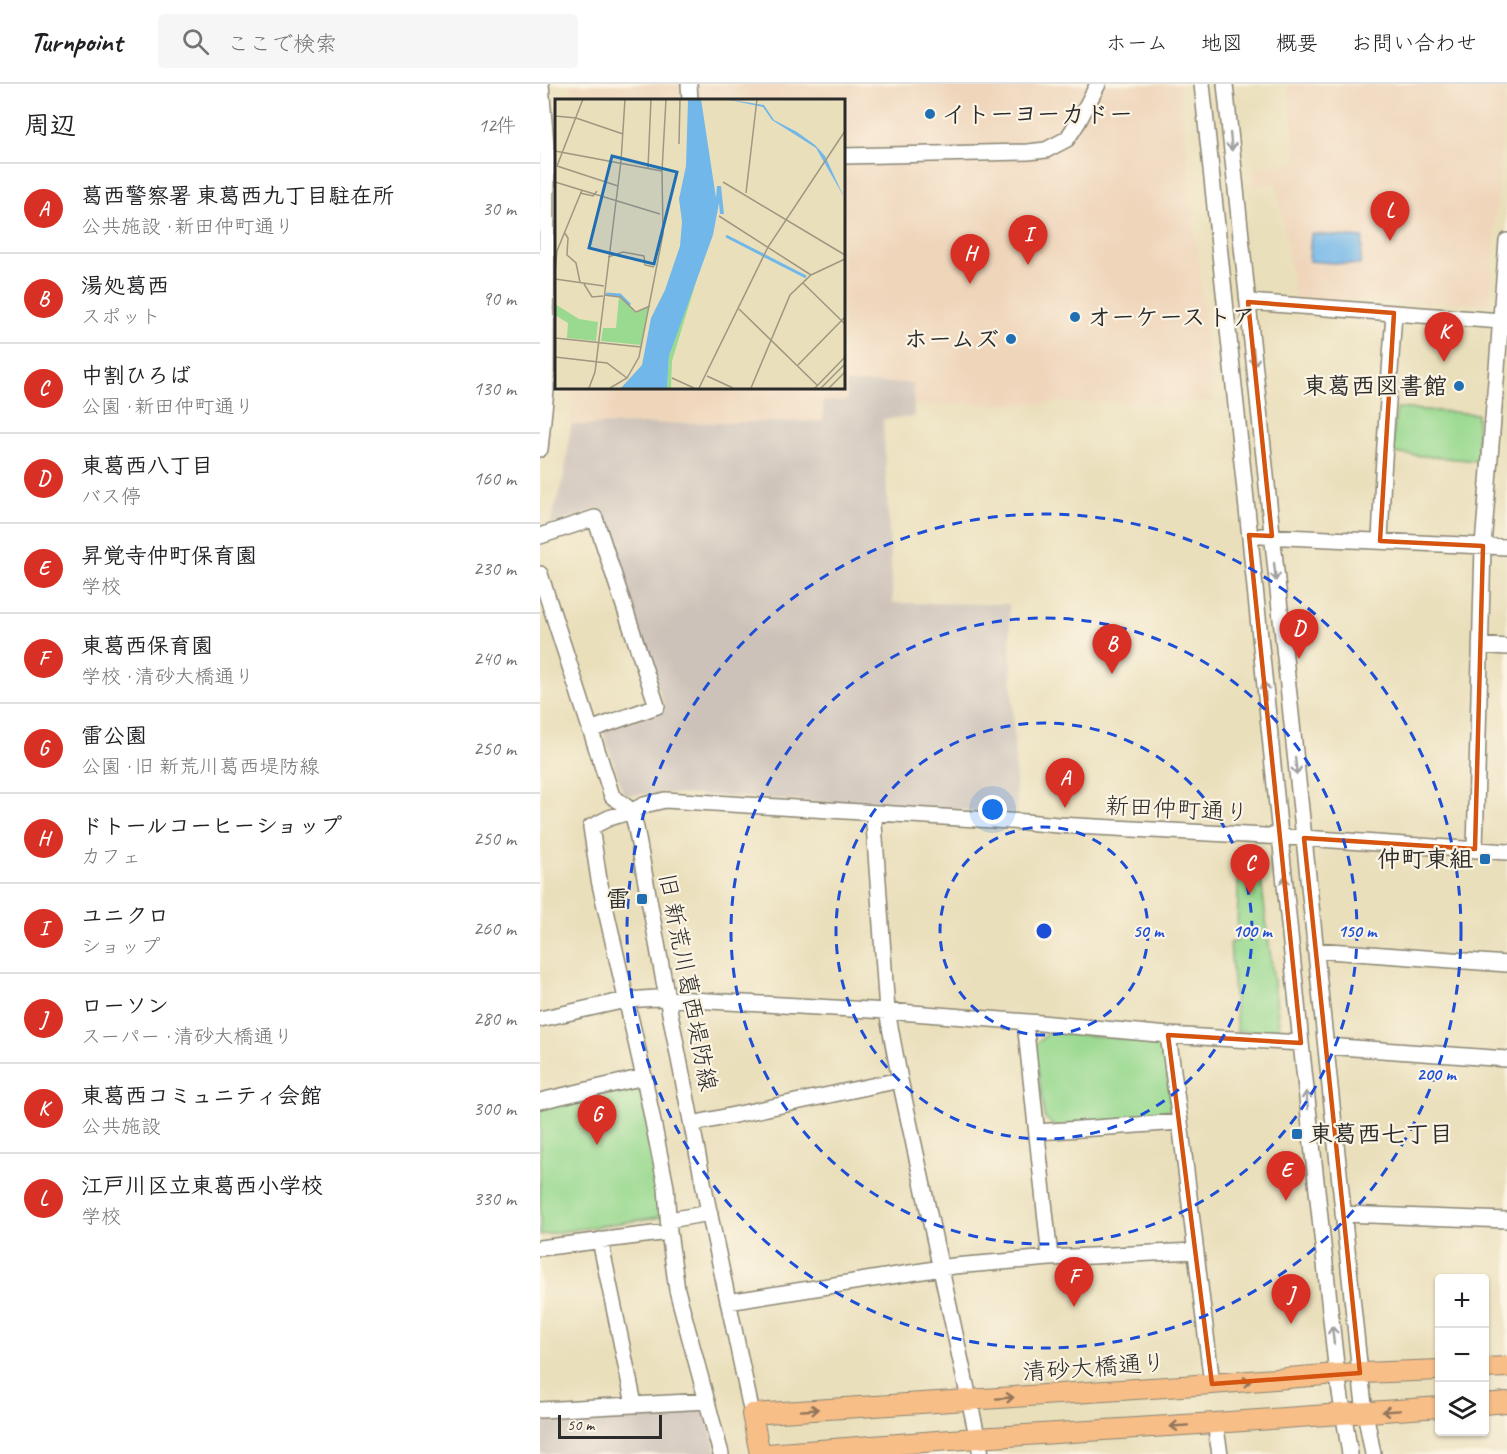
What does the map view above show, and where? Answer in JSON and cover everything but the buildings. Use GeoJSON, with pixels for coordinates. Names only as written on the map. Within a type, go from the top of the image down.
{"type":"FeatureCollection","features":[{"type":"Feature","properties":{"kind":"main road"},"geometry":{"type":"LineString","coordinates":[[1489,1368],[1507,1367]]}},
{"type":"Feature","properties":{"kind":"main road","name":"清砂大橋通り"},"geometry":{"type":"LineString","coordinates":[[752,1414],[970,1401],[1337,1374],[1435,1370]]}},
{"type":"Feature","properties":{"kind":"main road"},"geometry":{"type":"LineString","coordinates":[[1489,1404],[1507,1402]]}},
{"type":"Feature","properties":{"kind":"main road"},"geometry":{"type":"LineString","coordinates":[[767,1454],[979,1446],[1215,1423],[1435,1407]]}},
{"type":"Feature","properties":{"kind":"main road"},"geometry":{"type":"LineString","coordinates":[[752,1414],[760,1454]]}},
{"type":"Feature","properties":{"kind":"street"},"geometry":{"type":"LineString","coordinates":[[540,449],[546,390],[547,157],[541,84]]}},
{"type":"Feature","properties":{"kind":"street"},"geometry":{"type":"LineString","coordinates":[[689,84],[690,99]]}},
{"type":"Feature","properties":{"kind":"street"},"geometry":{"type":"LineString","coordinates":[[844,156],[1046,150],[1067,139],[1098,84]]}},
{"type":"Feature","properties":{"kind":"street"},"geometry":{"type":"LineString","coordinates":[[1202,84],[1301,1043],[1337,1374],[1350,1454]]}},
{"type":"Feature","properties":{"kind":"street"},"geometry":{"type":"LineString","coordinates":[[1225,84],[1360,1373],[1373,1454]]}},
{"type":"Feature","properties":{"kind":"street"},"geometry":{"type":"LineString","coordinates":[[1475,849],[1483,546],[1507,241]]}},
{"type":"Feature","properties":{"kind":"street"},"geometry":{"type":"LineString","coordinates":[[1248,302],[1501,321]]}},
{"type":"Feature","properties":{"kind":"street"},"geometry":{"type":"LineString","coordinates":[[1380,541],[1394,313]]}},
{"type":"Feature","properties":{"kind":"street"},"geometry":{"type":"LineString","coordinates":[[540,536],[595,518],[657,706],[590,730]]}},
{"type":"Feature","properties":{"kind":"street"},"geometry":{"type":"LineString","coordinates":[[1249,535],[1507,548]]}},
{"type":"Feature","properties":{"kind":"street"},"geometry":{"type":"LineString","coordinates":[[540,574],[612,795],[632,812]]}},
{"type":"Feature","properties":{"kind":"street"},"geometry":{"type":"LineString","coordinates":[[1480,645],[1507,647]]}},
{"type":"Feature","properties":{"kind":"street","name":"新田仲町通り"},"geometry":{"type":"LineString","coordinates":[[626,1000],[591,827],[609,818],[632,812],[644,805],[665,800],[1507,852]]}},
{"type":"Feature","properties":{"kind":"street","name":"旧 新荒川葛西堤防線"},"geometry":{"type":"LineString","coordinates":[[632,812],[692,1124],[752,1414]]}},
{"type":"Feature","properties":{"kind":"street"},"geometry":{"type":"LineString","coordinates":[[875,814],[887,1011],[979,1446]]}},
{"type":"Feature","properties":{"kind":"street"},"geometry":{"type":"LineString","coordinates":[[1315,950],[1507,964]]}},
{"type":"Feature","properties":{"kind":"street"},"geometry":{"type":"LineString","coordinates":[[540,1019],[626,1000],[668,998],[887,1011],[1168,1035],[1301,1043]]}},
{"type":"Feature","properties":{"kind":"street"},"geometry":{"type":"LineString","coordinates":[[626,1000],[666,1187],[677,1290],[721,1454]]}},
{"type":"Feature","properties":{"kind":"street"},"geometry":{"type":"LineString","coordinates":[[1025,1022],[1050,1258]]}},
{"type":"Feature","properties":{"kind":"street"},"geometry":{"type":"LineString","coordinates":[[1168,1035],[1212,1384]]}},
{"type":"Feature","properties":{"kind":"street"},"geometry":{"type":"LineString","coordinates":[[1326,1046],[1507,1059]]}},
{"type":"Feature","properties":{"kind":"street"},"geometry":{"type":"LineString","coordinates":[[540,1101],[644,1077]]}},
{"type":"Feature","properties":{"kind":"street"},"geometry":{"type":"LineString","coordinates":[[692,1124],[900,1080]]}},
{"type":"Feature","properties":{"kind":"street"},"geometry":{"type":"LineString","coordinates":[[1037,1132],[1180,1122]]}},
{"type":"Feature","properties":{"kind":"street"},"geometry":{"type":"LineString","coordinates":[[540,1248],[600,1240],[669,1226],[710,1213]]}},
{"type":"Feature","properties":{"kind":"street"},"geometry":{"type":"LineString","coordinates":[[1343,1215],[1507,1220]]}},
{"type":"Feature","properties":{"kind":"street"},"geometry":{"type":"LineString","coordinates":[[600,1240],[634,1404]]}},
{"type":"Feature","properties":{"kind":"street"},"geometry":{"type":"LineString","coordinates":[[728,1302],[941,1267],[1050,1258],[1195,1251]]}},
{"type":"Feature","properties":{"kind":"street"},"geometry":{"type":"LineString","coordinates":[[540,1410],[707,1401]]}},
{"type":"Feature","properties":{"kind":"street"},"geometry":{"type":"LineString","coordinates":[[1215,1423],[1220,1454]]}},
{"type":"Feature","properties":{"kind":"highlighted area"},"geometry":{"type":"Polygon","coordinates":[[[1248,302],[1394,313],[1380,541],[1483,546],[1475,849],[1304,838],[1360,1373],[1212,1384],[1168,1035],[1301,1043],[1249,535],[1272,536],[1248,302]]]}},
{"type":"Feature","properties":{"kind":"shaded area"},"geometry":{"type":"Polygon","coordinates":[[[571,84],[1180,84],[1213,401],[914,405],[912,383],[847,384],[847,401],[823,421],[571,425],[572,388],[844,388],[844,99],[572,99],[571,84]]]}},
{"type":"Feature","properties":{"kind":"shaded area"},"geometry":{"type":"Polygon","coordinates":[[[1287,84],[1506,84],[1489,304],[1295,298],[1277,183],[1255,185],[1253,168],[1297,162],[1287,84]]]}},
{"type":"Feature","properties":{"kind":"shaded area"},"geometry":{"type":"Polygon","coordinates":[[[847,383],[913,383],[914,417],[883,419],[893,603],[1009,604],[1017,813],[668,793],[624,795],[603,730],[665,708],[599,509],[550,525],[565,472],[571,425],[823,421],[823,401],[847,401],[847,383]]]}},
{"type":"Feature","properties":{"kind":"shaded area"},"geometry":{"type":"Polygon","coordinates":[[[698,1408],[706,1415],[717,1454],[540,1454],[540,1418],[698,1408]]]}},
{"type":"Feature","properties":{"kind":"green space"},"geometry":{"type":"Polygon","coordinates":[[[1397,408],[1477,414],[1478,461],[1391,453],[1397,408]]]}},
{"type":"Feature","properties":{"kind":"green space"},"geometry":{"type":"Polygon","coordinates":[[[1239,846],[1257,847],[1280,1032],[1237,1031],[1230,943],[1237,941],[1239,846]]]}},
{"type":"Feature","properties":{"kind":"green space"},"geometry":{"type":"Polygon","coordinates":[[[1050,1032],[1164,1043],[1172,1116],[1056,1128],[1044,1117],[1035,1045],[1050,1032]]]}},
{"type":"Feature","properties":{"kind":"green space"},"geometry":{"type":"Polygon","coordinates":[[[638,1087],[643,1089],[666,1216],[540,1235],[540,1109],[638,1087]]]}},
{"type":"Feature","properties":{"kind":"water"},"geometry":{"type":"Polygon","coordinates":[[[1311,234],[1363,238],[1360,265],[1309,261],[1311,234]]]}},
{"type":"Feature","properties":{"kind":"place","name":"イトーヨーカドー"},"geometry":{"type":"Point","coordinates":[930,114]}},
{"type":"Feature","properties":{"kind":"place","name":"江戸川区立東葛西小学校"},"geometry":{"type":"Point","coordinates":[1390,241]}},
{"type":"Feature","properties":{"kind":"place","name":"ユニクロ"},"geometry":{"type":"Point","coordinates":[1028,265]}},
{"type":"Feature","properties":{"kind":"place","name":"ドトールコーヒーショップ"},"geometry":{"type":"Point","coordinates":[970,284]}},
{"type":"Feature","properties":{"kind":"place","name":"オーケーストア"},"geometry":{"type":"Point","coordinates":[1075,317]}},
{"type":"Feature","properties":{"kind":"place","name":"ホームズ"},"geometry":{"type":"Point","coordinates":[1011,339]}},
{"type":"Feature","properties":{"kind":"place","name":"東葛西コミュニティ会館"},"geometry":{"type":"Point","coordinates":[1444,362]}},
{"type":"Feature","properties":{"kind":"place","name":"東葛西図書館"},"geometry":{"type":"Point","coordinates":[1459,386]}},
{"type":"Feature","properties":{"kind":"place","name":"東葛西八丁目"},"geometry":{"type":"Point","coordinates":[1299,659]}},
{"type":"Feature","properties":{"kind":"place","name":"湯処葛西"},"geometry":{"type":"Point","coordinates":[1112,674]}},
{"type":"Feature","properties":{"kind":"place","name":"葛西警察署 東葛西九丁目駐在所"},"geometry":{"type":"Point","coordinates":[1065,808]}},
{"type":"Feature","properties":{"kind":"place","name":"仲町東組"},"geometry":{"type":"Point","coordinates":[1485,859]}},
{"type":"Feature","properties":{"kind":"place","name":"中割ひろば"},"geometry":{"type":"Point","coordinates":[1250,894]}},
{"type":"Feature","properties":{"kind":"place","name":"雷"},"geometry":{"type":"Point","coordinates":[642,899]}},
{"type":"Feature","properties":{"kind":"place","name":"東葛西七丁目"},"geometry":{"type":"Point","coordinates":[1297,1134]}},
{"type":"Feature","properties":{"kind":"place","name":"雷公園"},"geometry":{"type":"Point","coordinates":[597,1145]}},
{"type":"Feature","properties":{"kind":"place","name":"昇覚寺仲町保育園"},"geometry":{"type":"Point","coordinates":[1286,1201]}},
{"type":"Feature","properties":{"kind":"place","name":"東葛西保育園"},"geometry":{"type":"Point","coordinates":[1074,1307]}},
{"type":"Feature","properties":{"kind":"place","name":"ローソン"},"geometry":{"type":"Point","coordinates":[1291,1324]}}]}
